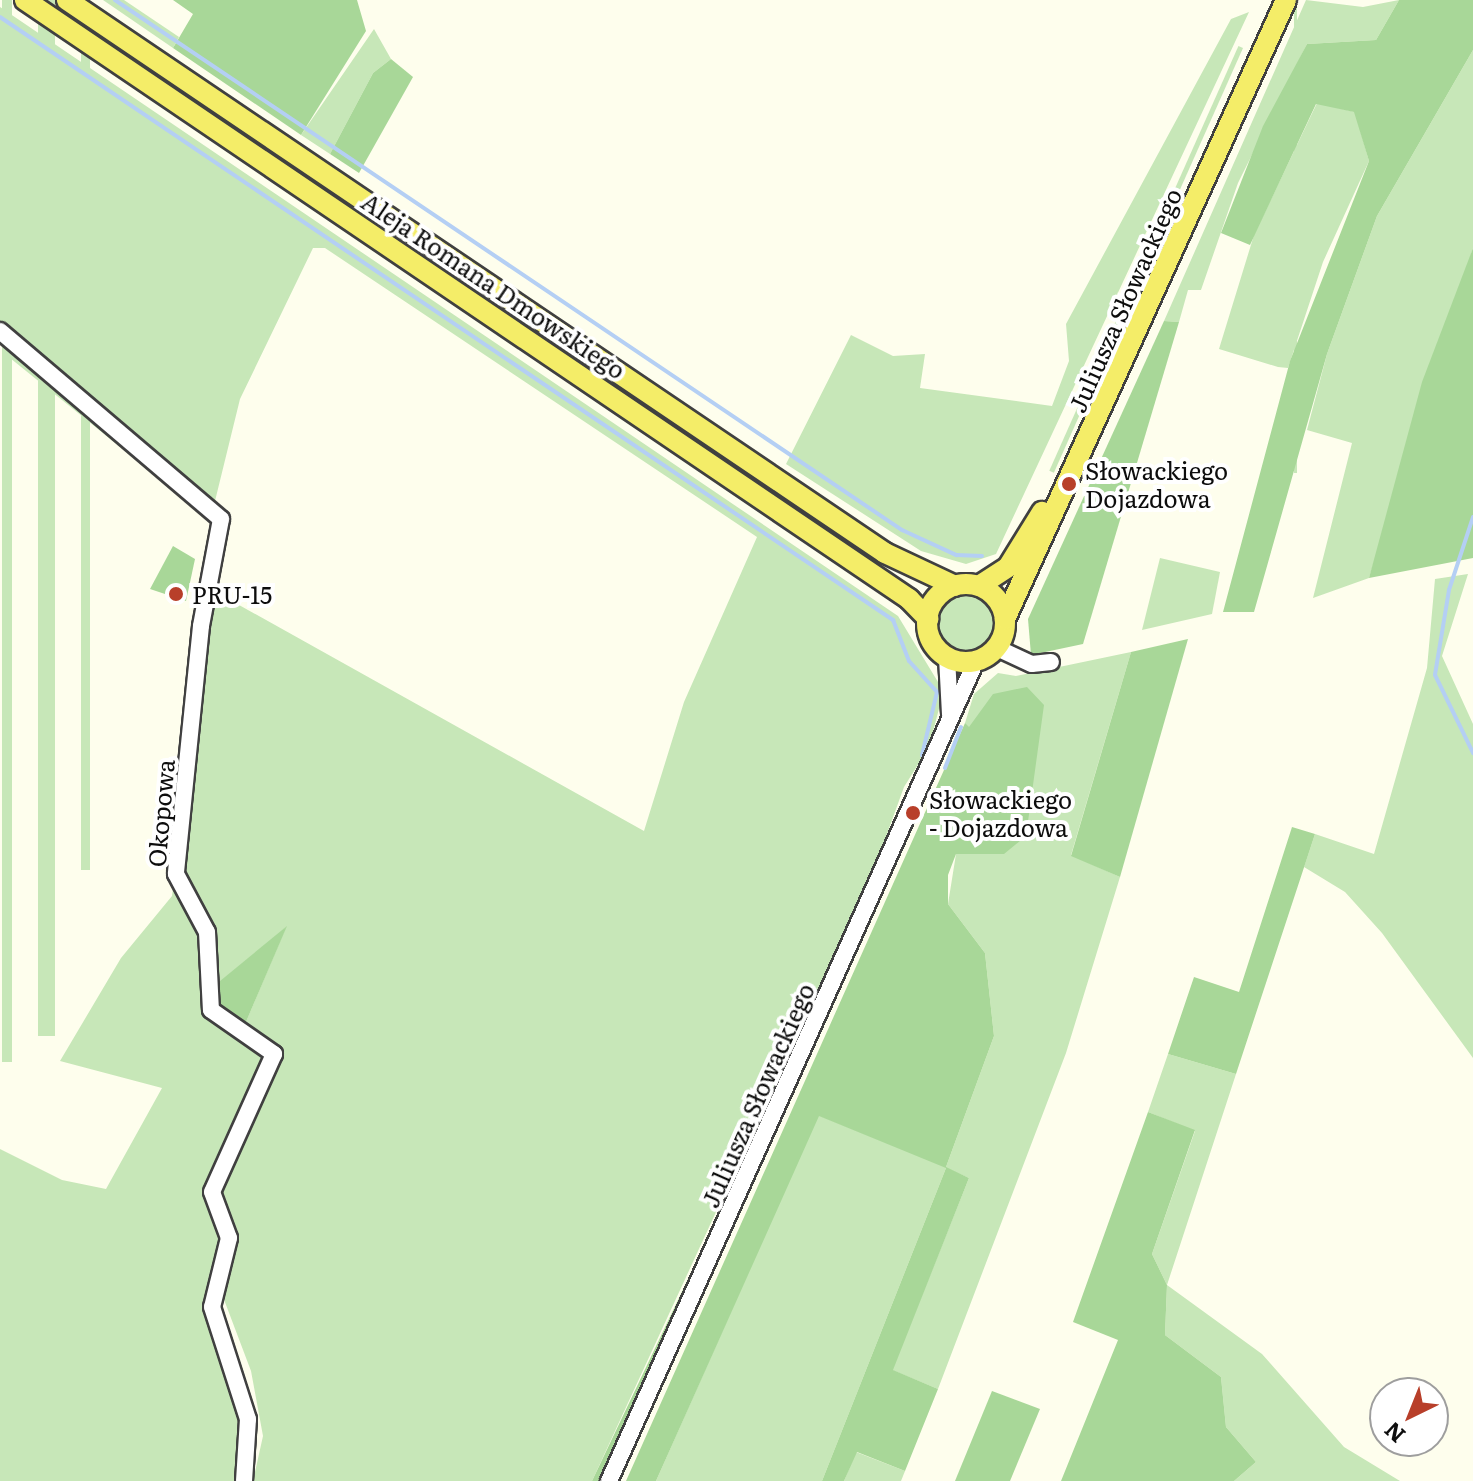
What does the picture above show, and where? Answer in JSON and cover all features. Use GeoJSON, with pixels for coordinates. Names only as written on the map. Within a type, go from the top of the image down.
{"type":"FeatureCollection","features":[{"type":"Feature","properties":{"kind":"main road","name":"Aleja Romana Dmowskiego"},"geometry":{"type":"LineString","coordinates":[[25,0],[909,599],[928,619]]}},
{"type":"Feature","properties":{"kind":"main road","name":"Aleja Romana Dmowskiego"},"geometry":{"type":"LineString","coordinates":[[67,0],[885,553],[955,586]]}},
{"type":"Feature","properties":{"kind":"main road","name":"Juliusza Słowackiego"},"geometry":{"type":"LineString","coordinates":[[979,586],[1001,575],[1037,523],[1272,0]]}},
{"type":"Feature","properties":{"kind":"main road","name":"Juliusza Słowackiego"},"geometry":{"type":"LineString","coordinates":[[1005,619],[1286,0]]}},
{"type":"Feature","properties":{"kind":"main road"},"geometry":{"type":"LineString","coordinates":[[955,586],[979,586],[997,599],[1005,619],[997,648],[976,661],[947,657],[932,641],[928,619],[936,598],[955,586]]}},
{"type":"Feature","properties":{"kind":"street","name":"Okopowa"},"geometry":{"type":"LineString","coordinates":[[0,331],[221,519],[201,626],[176,874],[207,932],[211,1010],[274,1054],[212,1192],[229,1238],[212,1307],[248,1419],[244,1481]]}},
{"type":"Feature","properties":{"kind":"street"},"geometry":{"type":"LineString","coordinates":[[997,648],[1032,664],[1051,662]]}},
{"type":"Feature","properties":{"kind":"street","name":"Juliusza Słowackiego"},"geometry":{"type":"LineString","coordinates":[[947,657],[949,728]]}},
{"type":"Feature","properties":{"kind":"street","name":"Juliusza Słowackiego"},"geometry":{"type":"LineString","coordinates":[[609,1481],[949,728],[976,661]]}},
{"type":"Feature","properties":{"kind":"green space"},"geometry":{"type":"Polygon","coordinates":[[[2,0],[12,0],[12,1062],[2,1062],[2,0]]]}},
{"type":"Feature","properties":{"kind":"green space"},"geometry":{"type":"Polygon","coordinates":[[[38,0],[55,0],[55,1036],[38,1036],[38,0]]]}},
{"type":"Feature","properties":{"kind":"green space"},"geometry":{"type":"Polygon","coordinates":[[[81,0],[90,0],[90,870],[81,870],[81,0]]]}},
{"type":"Feature","properties":{"kind":"green space"},"geometry":{"type":"Polygon","coordinates":[[[103,0],[124,0],[179,37],[173,48],[103,0]]]}},
{"type":"Feature","properties":{"kind":"green space"},"geometry":{"type":"Polygon","coordinates":[[[173,0],[357,0],[366,31],[301,135],[173,48],[193,14],[173,0]]]}},
{"type":"Feature","properties":{"kind":"green space"},"geometry":{"type":"Polygon","coordinates":[[[1294,0],[1297,0],[1297,473],[1294,473],[1294,0]]]}},
{"type":"Feature","properties":{"kind":"green space"},"geometry":{"type":"Polygon","coordinates":[[[1306,0],[1363,7],[1399,0],[1376,40],[1307,44],[1238,183],[1201,290],[1188,290],[1179,322],[1164,321],[1306,0]]]}},
{"type":"Feature","properties":{"kind":"green space"},"geometry":{"type":"Polygon","coordinates":[[[1399,0],[1473,0],[1473,50],[1377,216],[1327,354],[1254,612],[1223,612],[1290,361],[1369,161],[1354,112],[1316,104],[1250,245],[1221,233],[1263,126],[1307,44],[1376,40],[1399,0]]]}},
{"type":"Feature","properties":{"kind":"green space"},"geometry":{"type":"Polygon","coordinates":[[[0,7],[898,616],[938,682],[941,701],[929,747],[904,787],[875,867],[592,1481],[253,1481],[263,1436],[251,1371],[220,1289],[235,1242],[219,1198],[278,1061],[243,1029],[286,927],[205,1004],[267,1051],[208,1190],[225,1239],[211,1287],[243,1434],[238,1481],[0,1481],[0,1149],[62,1180],[106,1189],[162,1088],[60,1061],[121,958],[172,896],[214,591],[644,831],[684,702],[757,537],[325,248],[313,248],[240,399],[215,501],[205,500],[0,324],[0,7]]]}},
{"type":"Feature","properties":{"kind":"green space"},"geometry":{"type":"Polygon","coordinates":[[[1249,12],[996,554],[966,564],[921,551],[786,464],[851,335],[893,356],[925,354],[920,388],[1052,406],[1069,361],[1066,324],[1231,19],[1249,12]]]}},
{"type":"Feature","properties":{"kind":"green space"},"geometry":{"type":"Polygon","coordinates":[[[374,29],[391,59],[373,73],[330,154],[301,135],[374,29]]]}},
{"type":"Feature","properties":{"kind":"green space"},"geometry":{"type":"Polygon","coordinates":[[[1238,46],[1243,48],[1054,473],[1049,471],[1238,46]]]}},
{"type":"Feature","properties":{"kind":"green space"},"geometry":{"type":"Polygon","coordinates":[[[1473,50],[1473,248],[1369,578],[1313,598],[1352,443],[1307,430],[1327,354],[1377,216],[1473,50]]]}},
{"type":"Feature","properties":{"kind":"green space"},"geometry":{"type":"Polygon","coordinates":[[[391,59],[413,77],[359,173],[330,154],[373,73],[391,59]]]}},
{"type":"Feature","properties":{"kind":"green space"},"geometry":{"type":"Polygon","coordinates":[[[1317,103],[1355,112],[1369,161],[1323,262],[1288,368],[1278,367],[1219,349],[1254,235],[1317,103]]]}},
{"type":"Feature","properties":{"kind":"green space"},"geometry":{"type":"Polygon","coordinates":[[[1473,248],[1473,558],[1369,578],[1422,382],[1473,248]]]}},
{"type":"Feature","properties":{"kind":"green space"},"geometry":{"type":"Polygon","coordinates":[[[1164,321],[1179,322],[1083,644],[1031,655],[1028,619],[1164,321]]]}},
{"type":"Feature","properties":{"kind":"green space"},"geometry":{"type":"Polygon","coordinates":[[[0,335],[214,513],[213,522],[10,358],[0,335]]]}},
{"type":"Feature","properties":{"kind":"green space"},"geometry":{"type":"Polygon","coordinates":[[[173,546],[195,559],[186,601],[150,589],[173,546]]]}},
{"type":"Feature","properties":{"kind":"green space"},"geometry":{"type":"Polygon","coordinates":[[[1160,558],[1220,572],[1212,614],[1142,630],[1160,558]]]}},
{"type":"Feature","properties":{"kind":"green space"},"geometry":{"type":"Polygon","coordinates":[[[1468,574],[1442,656],[1473,724],[1473,1058],[1382,933],[1345,892],[1304,867],[1315,834],[1374,854],[1427,668],[1435,579],[1468,574]]]}},
{"type":"Feature","properties":{"kind":"green space"},"geometry":{"type":"Polygon","coordinates":[[[966,595],[987,603],[995,624],[987,645],[966,653],[945,645],[937,624],[945,603],[966,595]]]}},
{"type":"Feature","properties":{"kind":"green space"},"geometry":{"type":"Polygon","coordinates":[[[1188,639],[1120,877],[1071,856],[1131,652],[1188,639]]]}},
{"type":"Feature","properties":{"kind":"green space"},"geometry":{"type":"Polygon","coordinates":[[[1131,652],[1071,855],[1120,877],[1066,1053],[938,1389],[892,1370],[969,1178],[946,1168],[822,1481],[656,1481],[818,1115],[946,1167],[994,1036],[985,953],[948,904],[956,854],[1004,854],[965,723],[974,694],[998,673],[1016,676],[1131,652]]]}},
{"type":"Feature","properties":{"kind":"green space"},"geometry":{"type":"Polygon","coordinates":[[[1027,687],[1044,705],[1026,836],[1004,854],[956,854],[948,875],[948,904],[985,953],[994,1036],[946,1167],[969,1178],[893,1370],[938,1389],[905,1471],[857,1452],[844,1481],[822,1481],[946,1168],[819,1116],[656,1481],[626,1481],[965,723],[969,727],[993,694],[1027,687]]]}},
{"type":"Feature","properties":{"kind":"green space"},"geometry":{"type":"Polygon","coordinates":[[[1292,827],[1315,834],[1236,1074],[1168,1054],[1194,977],[1239,992],[1292,827]]]}},
{"type":"Feature","properties":{"kind":"green space"},"geometry":{"type":"Polygon","coordinates":[[[287,926],[243,1029],[223,1027],[214,986],[287,926]]]}},
{"type":"Feature","properties":{"kind":"green space"},"geometry":{"type":"Polygon","coordinates":[[[1168,1054],[1236,1074],[1167,1285],[1152,1254],[1195,1131],[1148,1112],[1168,1054]]]}},
{"type":"Feature","properties":{"kind":"green space"},"geometry":{"type":"Polygon","coordinates":[[[777,1082],[600,1481],[592,1481],[696,1262],[777,1082]]]}},
{"type":"Feature","properties":{"kind":"green space"},"geometry":{"type":"Polygon","coordinates":[[[1148,1112],[1195,1130],[1152,1254],[1167,1285],[1165,1335],[1221,1377],[1226,1427],[1256,1462],[1234,1481],[1061,1481],[1118,1340],[1073,1322],[1148,1112]]]}},
{"type":"Feature","properties":{"kind":"green space"},"geometry":{"type":"Polygon","coordinates":[[[1167,1285],[1262,1354],[1344,1447],[1400,1481],[1234,1481],[1256,1462],[1226,1427],[1221,1377],[1165,1335],[1167,1285]]]}},
{"type":"Feature","properties":{"kind":"green space"},"geometry":{"type":"Polygon","coordinates":[[[992,1391],[1040,1409],[1010,1481],[955,1481],[992,1391]]]}},
{"type":"Feature","properties":{"kind":"green space"},"geometry":{"type":"Polygon","coordinates":[[[856,1452],[905,1471],[901,1481],[844,1481],[856,1452]]]}},
{"type":"Feature","properties":{"kind":"waterway"},"geometry":{"type":"LineString","coordinates":[[115,0],[902,530],[956,555],[982,556]]}},
{"type":"Feature","properties":{"kind":"waterway"},"geometry":{"type":"LineString","coordinates":[[0,17],[893,620],[909,661],[937,692],[922,755]]}},
{"type":"Feature","properties":{"kind":"waterway"},"geometry":{"type":"LineString","coordinates":[[1473,517],[1449,590],[1435,675],[1473,753]]}},
{"type":"Feature","properties":{"kind":"waterway"},"geometry":{"type":"LineString","coordinates":[[945,768],[961,727]]}},
{"type":"Feature","properties":{"kind":"place","name":"Słowackiego Dojazdowa"},"geometry":{"type":"Point","coordinates":[1069,484]}},
{"type":"Feature","properties":{"kind":"place","name":"PRU-15"},"geometry":{"type":"Point","coordinates":[176,594]}},
{"type":"Feature","properties":{"kind":"place","name":"Słowackiego - Dojazdowa"},"geometry":{"type":"Point","coordinates":[913,813]}}]}
